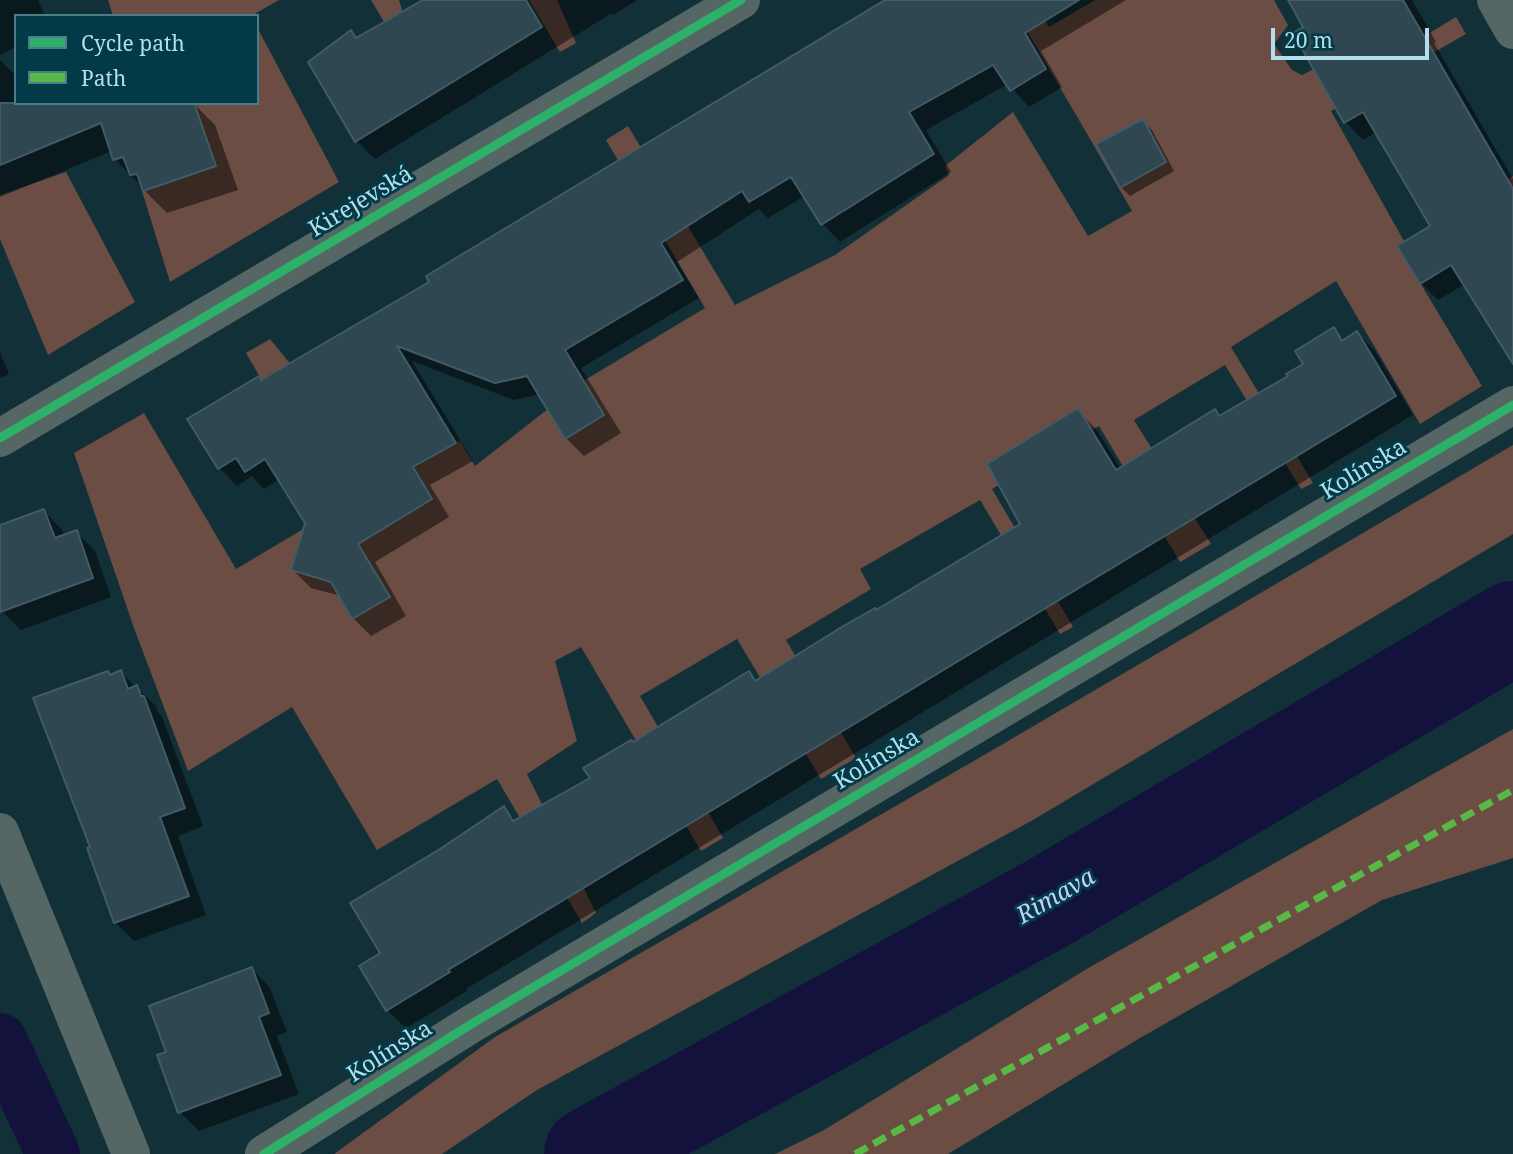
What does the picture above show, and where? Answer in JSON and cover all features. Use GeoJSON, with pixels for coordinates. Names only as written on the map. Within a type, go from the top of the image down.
{"type":"FeatureCollection","features":[{"type":"Feature","properties":{"kind":"street","name":"Kirejevská"},"geometry":{"type":"LineString","coordinates":[[0,438],[741,0]]}},
{"type":"Feature","properties":{"kind":"street"},"geometry":{"type":"LineString","coordinates":[[1496,0],[1513,30]]}},
{"type":"Feature","properties":{"kind":"street","name":"Kolínska"},"geometry":{"type":"LineString","coordinates":[[264,1154],[485,1016],[1513,405]]}},
{"type":"Feature","properties":{"kind":"street"},"geometry":{"type":"LineString","coordinates":[[0,832],[131,1154]]}},
{"type":"Feature","properties":{"kind":"shaded area"},"geometry":{"type":"Polygon","coordinates":[[[108,0],[279,0],[254,14],[112,14],[108,0]]]}},
{"type":"Feature","properties":{"kind":"shaded area"},"geometry":{"type":"Polygon","coordinates":[[[371,0],[399,0],[428,96],[371,0]]]}},
{"type":"Feature","properties":{"kind":"shaded area"},"geometry":{"type":"Polygon","coordinates":[[[529,0],[557,0],[576,43],[560,52],[529,0]]]}},
{"type":"Feature","properties":{"kind":"shaded area"},"geometry":{"type":"Polygon","coordinates":[[[1009,0],[1032,0],[1049,27],[1095,0],[1274,0],[1288,25],[1274,44],[1292,70],[1302,75],[1314,69],[1398,52],[1456,17],[1466,34],[1331,111],[1404,241],[1513,176],[1513,205],[1398,246],[1482,386],[1420,424],[1336,281],[1231,347],[1313,483],[1301,489],[1225,365],[1134,420],[1211,544],[1180,562],[1099,426],[992,489],[1073,627],[1060,634],[980,500],[860,569],[871,589],[786,640],[856,758],[821,779],[737,639],[640,696],[723,838],[701,851],[581,647],[555,661],[577,741],[527,774],[596,913],[582,923],[497,779],[377,850],[292,707],[188,771],[134,628],[74,453],[144,413],[236,569],[337,509],[246,353],[270,339],[380,474],[405,516],[432,499],[414,468],[460,441],[475,466],[585,380],[705,308],[606,140],[628,126],[735,305],[835,255],[949,175],[945,166],[1013,112],[1088,236],[1132,211],[1009,0]]]}},
{"type":"Feature","properties":{"kind":"shaded area"},"geometry":{"type":"Polygon","coordinates":[[[259,31],[339,182],[170,282],[142,191],[216,166],[195,105],[259,105],[259,31]]]}},
{"type":"Feature","properties":{"kind":"shaded area"},"geometry":{"type":"Polygon","coordinates":[[[66,172],[135,302],[48,355],[0,239],[0,195],[66,172]]]}},
{"type":"Feature","properties":{"kind":"shaded area"},"geometry":{"type":"Polygon","coordinates":[[[1513,445],[1513,534],[1033,820],[537,1090],[442,1154],[334,1154],[495,1037],[991,751],[1513,445]]]}},
{"type":"Feature","properties":{"kind":"shaded area"},"geometry":{"type":"Polygon","coordinates":[[[1513,729],[1513,858],[1382,900],[1140,1038],[948,1154],[775,1154],[824,1130],[1090,967],[1513,729]]]}},
{"type":"Feature","properties":{"kind":"building"},"geometry":{"type":"Polygon","coordinates":[[[423,0],[526,0],[542,27],[355,142],[308,62],[351,30],[356,38],[423,0]]]}},
{"type":"Feature","properties":{"kind":"building"},"geometry":{"type":"Polygon","coordinates":[[[885,0],[1079,0],[1025,33],[1046,69],[1010,91],[993,65],[909,112],[934,154],[821,225],[791,177],[749,202],[742,191],[661,243],[683,280],[565,350],[604,415],[565,439],[527,376],[495,383],[397,346],[456,443],[413,467],[432,499],[358,544],[390,597],[352,619],[331,582],[291,570],[305,523],[265,459],[245,472],[236,458],[218,469],[187,419],[259,376],[261,380],[429,282],[426,276],[885,0]]]}},
{"type":"Feature","properties":{"kind":"building"},"geometry":{"type":"Polygon","coordinates":[[[1288,0],[1403,0],[1513,189],[1513,364],[1451,265],[1420,284],[1397,246],[1430,226],[1363,112],[1344,123],[1293,33],[1303,27],[1288,0]]]}},
{"type":"Feature","properties":{"kind":"building"},"geometry":{"type":"Polygon","coordinates":[[[0,103],[14,103],[195,105],[216,166],[143,191],[137,174],[130,175],[123,157],[113,160],[101,123],[0,165],[0,103]]]}},
{"type":"Feature","properties":{"kind":"building"},"geometry":{"type":"Polygon","coordinates":[[[1143,119],[1166,162],[1120,188],[1096,144],[1143,119]]]}},
{"type":"Feature","properties":{"kind":"building"},"geometry":{"type":"Polygon","coordinates":[[[1334,327],[1342,341],[1357,331],[1396,396],[448,970],[450,972],[386,1011],[359,966],[380,953],[350,903],[440,849],[504,806],[513,821],[590,778],[583,768],[631,740],[633,742],[749,671],[755,681],[840,628],[875,608],[876,610],[1020,524],[987,464],[1078,408],[1116,470],[1215,409],[1219,416],[1288,376],[1286,374],[1303,364],[1295,351],[1334,327]]]}},
{"type":"Feature","properties":{"kind":"building"},"geometry":{"type":"Polygon","coordinates":[[[44,509],[55,538],[77,530],[93,578],[0,612],[0,525],[44,509]]]}},
{"type":"Feature","properties":{"kind":"building"},"geometry":{"type":"Polygon","coordinates":[[[121,670],[128,689],[137,685],[141,696],[144,696],[185,808],[160,817],[189,896],[114,923],[87,848],[90,847],[33,698],[108,671],[110,675],[121,670]]]}},
{"type":"Feature","properties":{"kind":"building"},"geometry":{"type":"Polygon","coordinates":[[[252,967],[269,1013],[259,1017],[281,1075],[178,1113],[157,1055],[166,1052],[149,1006],[252,967]]]}},
{"type":"Feature","properties":{"kind":"waterway","name":"Rimava"},"geometry":{"type":"LineString","coordinates":[[591,1154],[1048,903],[1513,628]]}},
{"type":"Feature","properties":{"kind":"waterway"},"geometry":{"type":"LineString","coordinates":[[0,1040],[53,1154]]}},
{"type":"Feature","properties":{"kind":"marked path"},"geometry":{"type":"LineString","coordinates":[[855,1154],[1513,790]]}},
{"type":"Feature","properties":{"kind":"cycle path"},"geometry":{"type":"LineString","coordinates":[[0,438],[741,0]]}},
{"type":"Feature","properties":{"kind":"cycle path"},"geometry":{"type":"LineString","coordinates":[[264,1154],[473,1023],[1513,405]]}}]}
